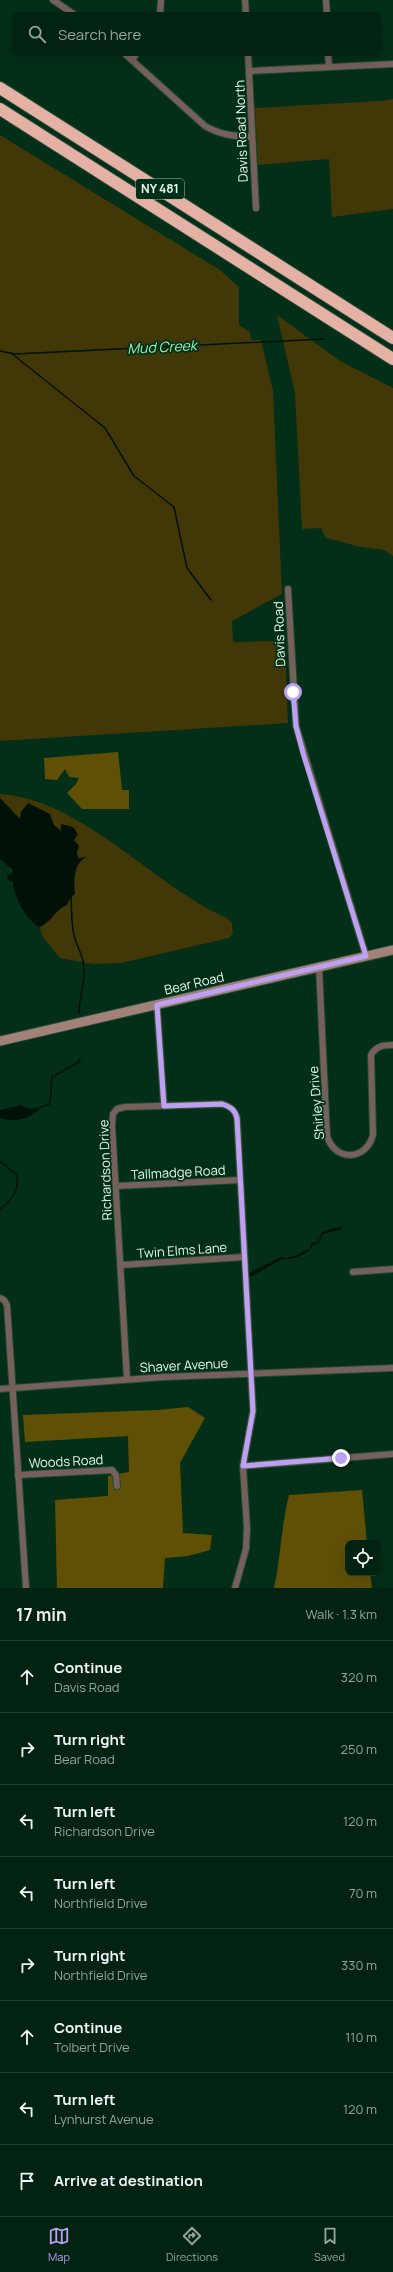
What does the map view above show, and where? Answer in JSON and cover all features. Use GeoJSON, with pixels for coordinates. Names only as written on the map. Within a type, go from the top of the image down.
{"type":"FeatureCollection","features":[{"type":"Feature","properties":{"kind":"highway","name":"NY 481"},"geometry":{"type":"LineString","coordinates":[[0,88],[393,338]]}},
{"type":"Feature","properties":{"kind":"highway","name":"NY 481"},"geometry":{"type":"LineString","coordinates":[[0,109],[393,359]]}},
{"type":"Feature","properties":{"kind":"main road","name":"Bear Road"},"geometry":{"type":"LineString","coordinates":[[0,1041],[393,950]]}},
{"type":"Feature","properties":{"kind":"street"},"geometry":{"type":"LineString","coordinates":[[53,0],[71,12]]}},
{"type":"Feature","properties":{"kind":"street"},"geometry":{"type":"LineString","coordinates":[[160,12],[161,0]]}},
{"type":"Feature","properties":{"kind":"street"},"geometry":{"type":"LineString","coordinates":[[245,0],[246,12]]}},
{"type":"Feature","properties":{"kind":"street"},"geometry":{"type":"LineString","coordinates":[[326,0],[327,12]]}},
{"type":"Feature","properties":{"kind":"street"},"geometry":{"type":"LineString","coordinates":[[127,56],[205,126],[214,132],[251,137]]}},
{"type":"Feature","properties":{"kind":"street"},"geometry":{"type":"LineString","coordinates":[[132,60],[135,56]]}},
{"type":"Feature","properties":{"kind":"street","name":"Davis Road North"},"geometry":{"type":"LineString","coordinates":[[248,56],[251,137],[256,208]]}},
{"type":"Feature","properties":{"kind":"street"},"geometry":{"type":"LineString","coordinates":[[328,56],[329,67]]}},
{"type":"Feature","properties":{"kind":"street"},"geometry":{"type":"LineString","coordinates":[[249,71],[393,64]]}},
{"type":"Feature","properties":{"kind":"street","name":"Davis Road"},"geometry":{"type":"LineString","coordinates":[[288,588],[296,726],[366,956]]}},
{"type":"Feature","properties":{"kind":"street","name":"Shirley Drive"},"geometry":{"type":"LineString","coordinates":[[319,967],[327,1136],[335,1150],[342,1154],[354,1155],[361,1153],[371,1142],[373,1135],[370,1055],[374,1049],[382,1045],[393,1045]]}},
{"type":"Feature","properties":{"kind":"street"},"geometry":{"type":"LineString","coordinates":[[157,1005],[164,1106],[222,1104],[230,1106],[235,1112],[237,1118],[253,1411],[243,1466],[247,1535],[246,1549],[235,1588]]}},
{"type":"Feature","properties":{"kind":"street","name":"Richardson Drive"},"geometry":{"type":"LineString","coordinates":[[127,1380],[112,1125],[113,1114],[117,1109],[126,1107],[164,1106]]}},
{"type":"Feature","properties":{"kind":"street","name":"Tallmadge Road"},"geometry":{"type":"LineString","coordinates":[[116,1186],[240,1180]]}},
{"type":"Feature","properties":{"kind":"street","name":"Twin Elms Lane"},"geometry":{"type":"LineString","coordinates":[[121,1265],[244,1257]]}},
{"type":"Feature","properties":{"kind":"street"},"geometry":{"type":"LineString","coordinates":[[353,1272],[393,1269]]}},
{"type":"Feature","properties":{"kind":"street"},"geometry":{"type":"LineString","coordinates":[[2,1299],[7,1305],[26,1588]]}},
{"type":"Feature","properties":{"kind":"street","name":"Shaver Avenue"},"geometry":{"type":"LineString","coordinates":[[0,1389],[251,1373],[393,1368]]}},
{"type":"Feature","properties":{"kind":"street"},"geometry":{"type":"LineString","coordinates":[[243,1466],[393,1454]]}},
{"type":"Feature","properties":{"kind":"street","name":"Woods Road"},"geometry":{"type":"LineString","coordinates":[[18,1475],[114,1471],[117,1486]]}},
{"type":"Feature","properties":{"kind":"shaded area"},"geometry":{"type":"Polygon","coordinates":[[[393,99],[393,209],[332,217],[329,159],[258,165],[255,108],[393,99]]]}},
{"type":"Feature","properties":{"kind":"shaded area"},"geometry":{"type":"Polygon","coordinates":[[[0,135],[220,270],[239,287],[239,325],[250,332],[251,340],[261,340],[273,391],[282,594],[232,621],[233,642],[285,641],[288,723],[0,741],[0,135]]]}},
{"type":"Feature","properties":{"kind":"shaded area"},"geometry":{"type":"Polygon","coordinates":[[[277,315],[340,361],[393,388],[393,556],[384,550],[361,547],[326,538],[321,528],[302,529],[295,393],[277,315]]]}},
{"type":"Feature","properties":{"kind":"shaded area"},"geometry":{"type":"Polygon","coordinates":[[[118,752],[122,790],[129,790],[129,809],[82,809],[67,793],[76,784],[79,778],[69,777],[65,769],[57,780],[45,779],[44,758],[118,752]]]}},
{"type":"Feature","properties":{"kind":"shaded area"},"geometry":{"type":"Polygon","coordinates":[[[0,794],[30,799],[60,811],[88,827],[171,885],[199,903],[227,918],[232,923],[233,933],[229,938],[121,963],[93,964],[60,958],[42,936],[35,905],[0,853],[0,794]]]}},
{"type":"Feature","properties":{"kind":"shaded area"},"geometry":{"type":"Polygon","coordinates":[[[0,798],[20,819],[21,812],[28,803],[50,814],[54,825],[61,831],[61,824],[73,827],[78,834],[74,840],[79,846],[77,852],[78,858],[86,857],[79,864],[75,873],[75,894],[69,900],[67,905],[60,909],[40,927],[30,920],[22,908],[15,894],[13,882],[8,880],[7,875],[13,874],[12,869],[0,859],[0,798]]]}},
{"type":"Feature","properties":{"kind":"shaded area"},"geometry":{"type":"Polygon","coordinates":[[[21,1105],[30,1109],[41,1107],[37,1111],[22,1119],[11,1120],[0,1118],[0,1110],[21,1105]]]}},
{"type":"Feature","properties":{"kind":"shaded area"},"geometry":{"type":"Polygon","coordinates":[[[342,1226],[342,1229],[323,1234],[319,1243],[313,1245],[311,1249],[304,1254],[295,1258],[282,1259],[250,1277],[249,1273],[281,1257],[287,1258],[309,1249],[312,1243],[318,1242],[322,1232],[342,1226]]]}},
{"type":"Feature","properties":{"kind":"shaded area"},"geometry":{"type":"Polygon","coordinates":[[[188,1407],[205,1418],[180,1463],[183,1533],[212,1535],[210,1550],[188,1556],[165,1558],[163,1588],[57,1588],[55,1500],[108,1496],[108,1476],[129,1472],[128,1436],[25,1442],[23,1415],[158,1410],[188,1407]]]}},
{"type":"Feature","properties":{"kind":"shaded area"},"geometry":{"type":"Polygon","coordinates":[[[362,1490],[367,1540],[345,1540],[345,1576],[370,1576],[372,1588],[274,1588],[289,1495],[362,1490]]]}},
{"type":"Feature","properties":{"kind":"waterway","name":"Mud Creek"},"geometry":{"type":"LineString","coordinates":[[0,351],[15,354],[324,339]]}},
{"type":"Feature","properties":{"kind":"waterway"},"geometry":{"type":"LineString","coordinates":[[11,353],[105,428],[134,476],[174,507],[187,568],[211,600]]}},
{"type":"Feature","properties":{"kind":"waterway"},"geometry":{"type":"LineString","coordinates":[[71,898],[73,931],[84,967],[79,1013]]}},
{"type":"Feature","properties":{"kind":"waterway"},"geometry":{"type":"LineString","coordinates":[[41,1107],[50,1104],[52,1077],[79,1062],[80,1058]]}},
{"type":"Feature","properties":{"kind":"waterway"},"geometry":{"type":"LineString","coordinates":[[0,1161],[17,1175],[16,1190],[8,1202],[0,1209]]}},
{"type":"Feature","properties":{"kind":"route"},"geometry":{"type":"LineString","coordinates":[[293,692],[296,726],[303,753],[366,956],[157,1005],[161,1078],[164,1106],[222,1104],[230,1106],[235,1112],[237,1118],[249,1352],[253,1397],[252,1424],[243,1466],[287,1464],[341,1458]]}}]}
